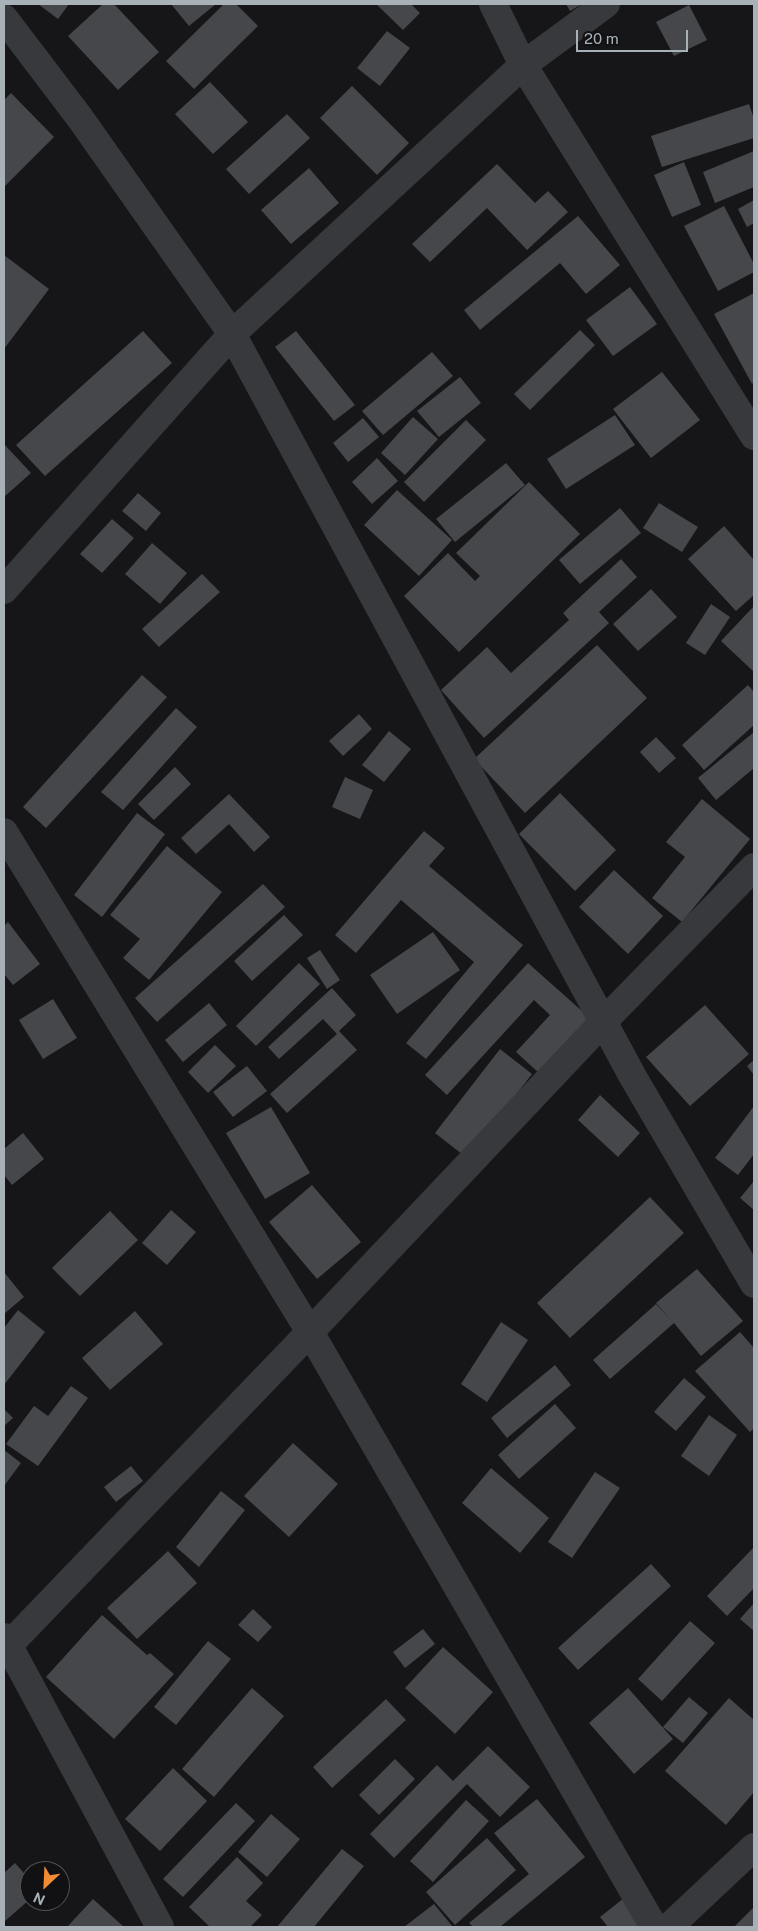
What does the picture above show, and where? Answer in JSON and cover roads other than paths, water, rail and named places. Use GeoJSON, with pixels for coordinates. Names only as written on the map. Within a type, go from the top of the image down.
{"type":"FeatureCollection","features":[{"type":"Feature","properties":{"kind":"street"},"geometry":{"type":"LineString","coordinates":[[493,4],[523,65],[754,436]]}},
{"type":"Feature","properties":{"kind":"street"},"geometry":{"type":"LineString","coordinates":[[4,590],[232,334],[523,65],[606,4]]}},
{"type":"Feature","properties":{"kind":"street"},"geometry":{"type":"LineString","coordinates":[[4,18],[80,118],[232,334],[604,1020],[633,1077],[754,1284]]}},
{"type":"Feature","properties":{"kind":"street"},"geometry":{"type":"LineString","coordinates":[[4,832],[310,1332],[654,1927]]}},
{"type":"Feature","properties":{"kind":"street"},"geometry":{"type":"LineString","coordinates":[[160,1927],[5,1644],[310,1332],[604,1020],[754,867]]}},
{"type":"Feature","properties":{"kind":"street"},"geometry":{"type":"LineString","coordinates":[[669,1927],[754,1847]]}}]}
